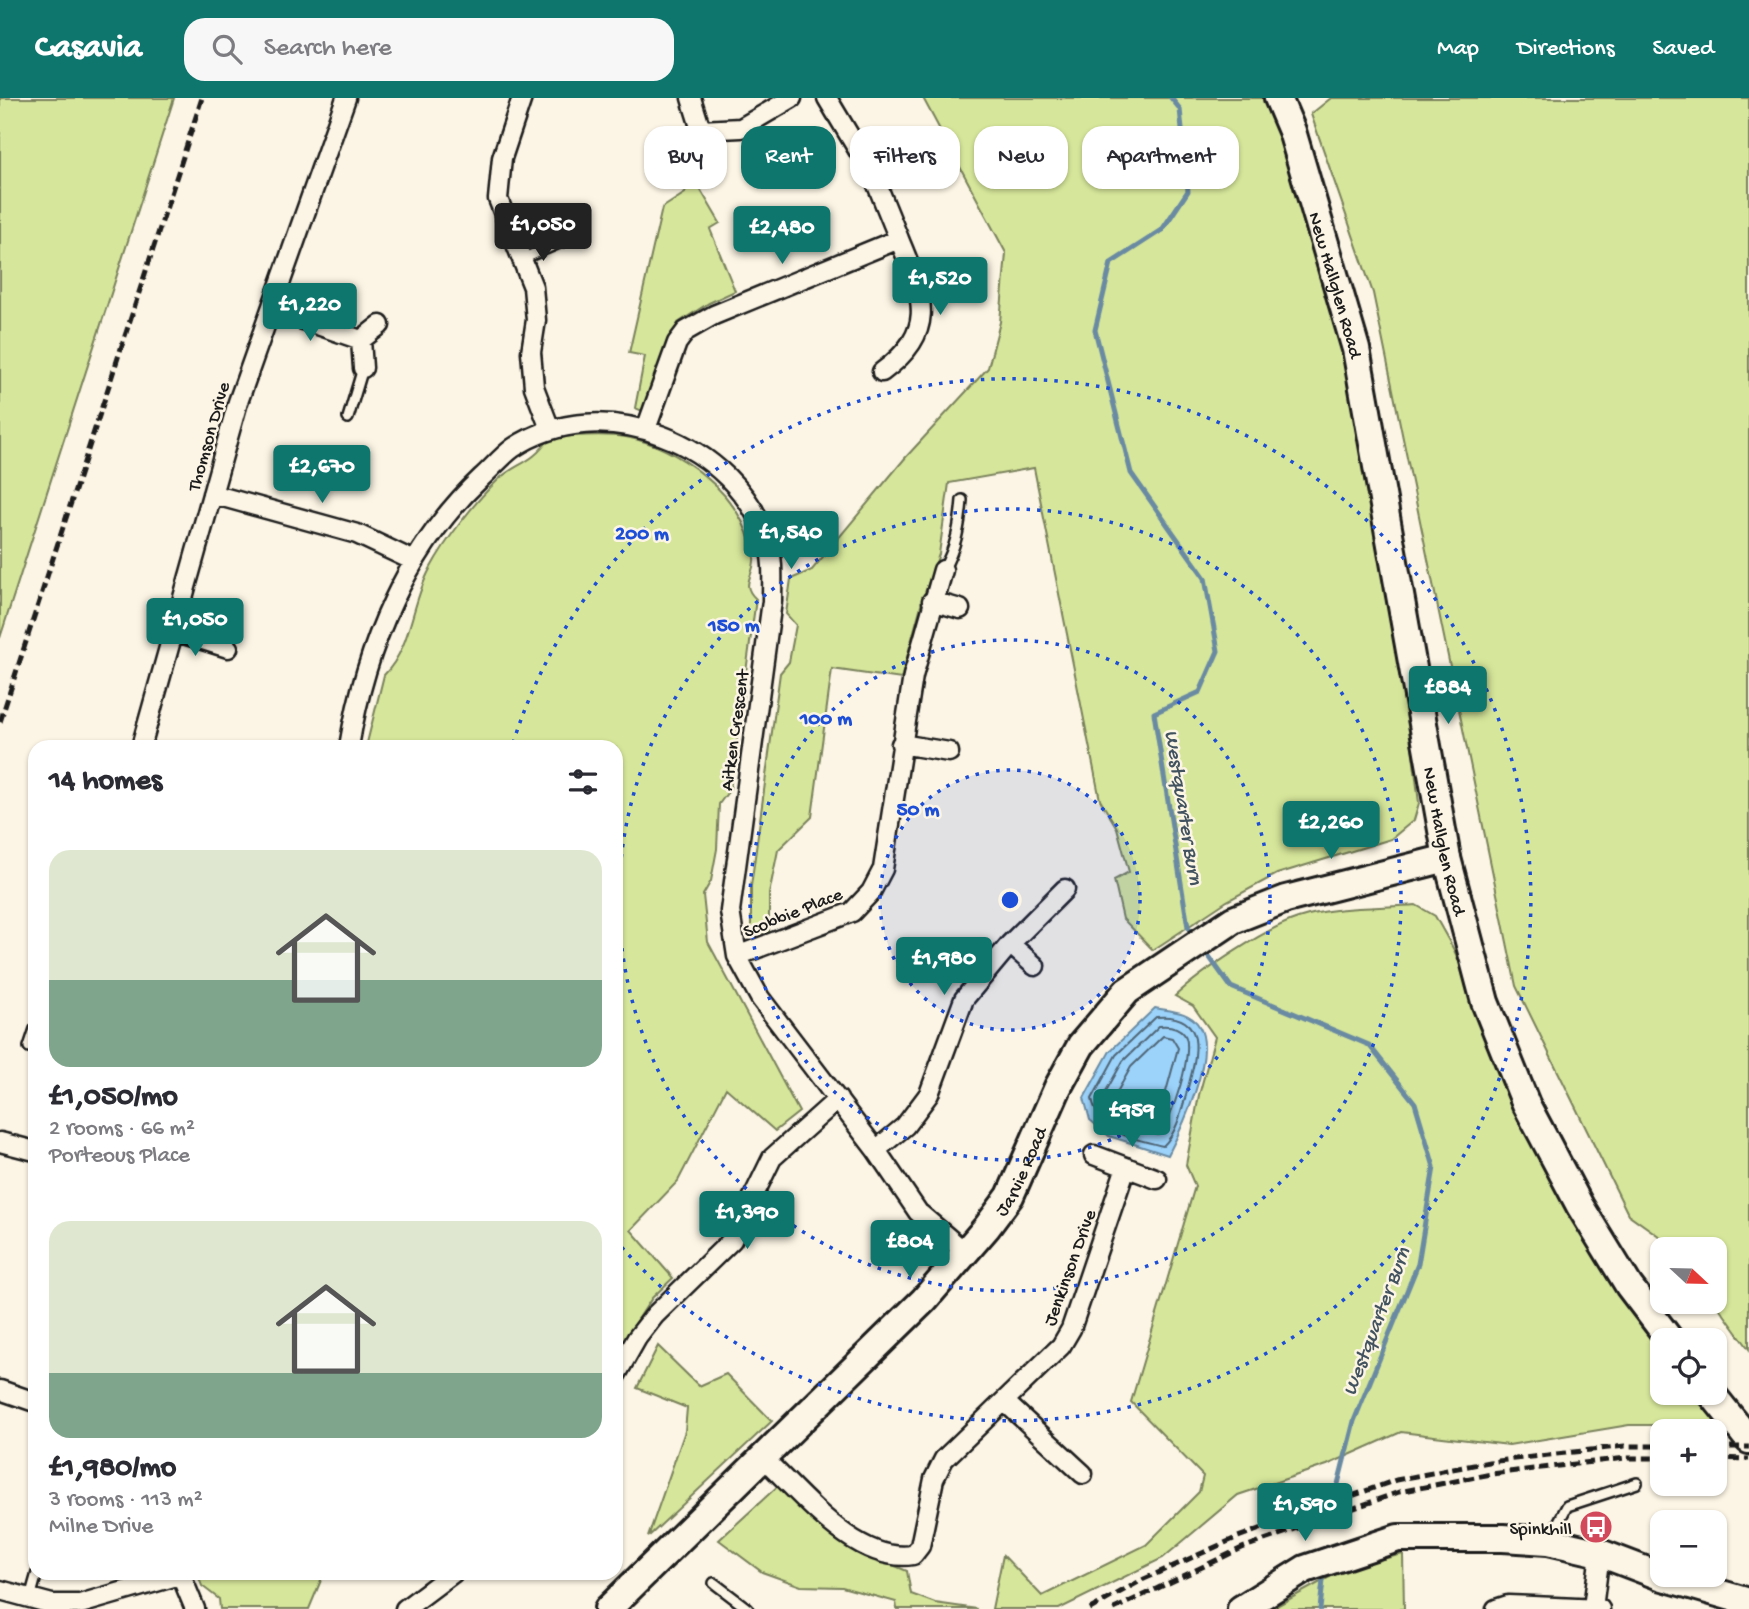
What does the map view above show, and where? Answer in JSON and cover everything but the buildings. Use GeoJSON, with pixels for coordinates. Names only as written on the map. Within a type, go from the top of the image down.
{"type":"FeatureCollection","features":[{"type":"Feature","properties":{"kind":"street","name":"Thomson Drive"},"geometry":{"type":"LineString","coordinates":[[143,740],[238,402],[346,98]]}},
{"type":"Feature","properties":{"kind":"street"},"geometry":{"type":"LineString","coordinates":[[522,98],[502,158],[498,199],[533,288],[536,320],[531,352],[534,387],[550,429]]}},
{"type":"Feature","properties":{"kind":"street"},"geometry":{"type":"LineString","coordinates":[[691,98],[700,126]]}},
{"type":"Feature","properties":{"kind":"street"},"geometry":{"type":"LineString","coordinates":[[727,129],[741,128],[792,98]]}},
{"type":"Feature","properties":{"kind":"street"},"geometry":{"type":"LineString","coordinates":[[827,98],[873,175],[916,280],[920,327],[904,356],[882,372]]}},
{"type":"Feature","properties":{"kind":"street","name":"New Hallglen Road"},"geometry":{"type":"LineString","coordinates":[[1278,98],[1292,131],[1356,349],[1447,858],[1486,1002],[1526,1104],[1580,1206],[1629,1286],[1661,1328]]}},
{"type":"Feature","properties":{"kind":"street"},"geometry":{"type":"LineString","coordinates":[[646,429],[677,343],[686,331],[714,315],[899,239]]}},
{"type":"Feature","properties":{"kind":"street"},"geometry":{"type":"LineString","coordinates":[[271,309],[361,340]]}},
{"type":"Feature","properties":{"kind":"street"},"geometry":{"type":"LineString","coordinates":[[361,340],[380,325]]}},
{"type":"Feature","properties":{"kind":"street"},"geometry":{"type":"LineString","coordinates":[[361,340],[363,368]]}},
{"type":"Feature","properties":{"kind":"street","name":"Aitken Crescent"},"geometry":{"type":"LineString","coordinates":[[350,740],[356,706],[395,595],[414,561],[472,486],[512,449],[550,429],[583,422],[646,429],[664,435],[712,463],[753,512],[769,543],[772,601],[730,911],[737,956],[761,998],[876,1150],[918,1213],[965,1252]]}},
{"type":"Feature","properties":{"kind":"street"},"geometry":{"type":"LineString","coordinates":[[212,494],[357,534],[414,561]]}},
{"type":"Feature","properties":{"kind":"street","name":"Scobbie Place"},"geometry":{"type":"LineString","coordinates":[[737,956],[852,912],[871,892],[883,869],[913,676],[932,601],[943,570]]}},
{"type":"Feature","properties":{"kind":"street"},"geometry":{"type":"LineString","coordinates":[[932,601],[960,609]]}},
{"type":"Feature","properties":{"kind":"street"},"geometry":{"type":"LineString","coordinates":[[174,631],[228,648]]}},
{"type":"Feature","properties":{"kind":"street"},"geometry":{"type":"LineString","coordinates":[[901,744],[949,752]]}},
{"type":"Feature","properties":{"kind":"street","name":"Jarvie Road"},"geometry":{"type":"LineString","coordinates":[[608,1609],[924,1300],[965,1252],[1010,1196],[1058,1087],[1081,1045],[1127,991],[1233,920],[1286,899],[1334,885],[1447,858]]}},
{"type":"Feature","properties":{"kind":"street"},"geometry":{"type":"LineString","coordinates":[[876,1150],[905,1126],[929,1094],[964,999],[1010,944],[1065,889]]}},
{"type":"Feature","properties":{"kind":"street"},"geometry":{"type":"LineString","coordinates":[[1010,944],[1035,967]]}},
{"type":"Feature","properties":{"kind":"street"},"geometry":{"type":"LineString","coordinates":[[623,1363],[637,1338],[655,1315],[732,1240],[772,1158],[838,1099]]}},
{"type":"Feature","properties":{"kind":"street"},"geometry":{"type":"LineString","coordinates":[[0,1142],[28,1150]]}},
{"type":"Feature","properties":{"kind":"street"},"geometry":{"type":"LineString","coordinates":[[1094,1156],[1157,1179]]}},
{"type":"Feature","properties":{"kind":"street","name":"Jenkinson Drive"},"geometry":{"type":"LineString","coordinates":[[763,1458],[855,1543],[900,1558],[914,1555],[920,1546],[934,1479],[944,1459],[1061,1346],[1071,1329],[1126,1167]]}},
{"type":"Feature","properties":{"kind":"street"},"geometry":{"type":"LineString","coordinates":[[0,1390],[28,1400]]}},
{"type":"Feature","properties":{"kind":"street"},"geometry":{"type":"LineString","coordinates":[[1004,1401],[1083,1474]]}},
{"type":"Feature","properties":{"kind":"street"},"geometry":{"type":"LineString","coordinates":[[1721,1405],[1747,1438]]}},
{"type":"Feature","properties":{"kind":"street"},"geometry":{"type":"LineString","coordinates":[[1241,1609],[1305,1569],[1398,1538],[1548,1541],[1600,1553],[1663,1577],[1749,1602]]}},
{"type":"Feature","properties":{"kind":"street"},"geometry":{"type":"LineString","coordinates":[[1496,1609],[1508,1605],[1596,1609],[1600,1553]]}},
{"type":"Feature","properties":{"kind":"street"},"geometry":{"type":"LineString","coordinates":[[0,1590],[52,1604],[80,1604],[160,1580]]}},
{"type":"Feature","properties":{"kind":"street"},"geometry":{"type":"LineString","coordinates":[[183,1580],[195,1609]]}},
{"type":"Feature","properties":{"kind":"street"},"geometry":{"type":"LineString","coordinates":[[405,1609],[444,1580]]}},
{"type":"Feature","properties":{"kind":"lane"},"geometry":{"type":"LineString","coordinates":[[520,260],[578,235]]}},
{"type":"Feature","properties":{"kind":"lane"},"geometry":{"type":"LineString","coordinates":[[348,418],[363,368]]}},
{"type":"Feature","properties":{"kind":"lane","name":"Scobbie Place"},"geometry":{"type":"LineString","coordinates":[[943,570],[954,545],[962,500]]}},
{"type":"Feature","properties":{"kind":"lane"},"geometry":{"type":"LineString","coordinates":[[1548,1541],[1567,1506],[1637,1483]]}},
{"type":"Feature","properties":{"kind":"lane"},"geometry":{"type":"LineString","coordinates":[[30,1598],[35,1580]]}},
{"type":"Feature","properties":{"kind":"lane"},"geometry":{"type":"LineString","coordinates":[[714,1583],[748,1609]]}},
{"type":"Feature","properties":{"kind":"green space"},"geometry":{"type":"Polygon","coordinates":[[[0,98],[174,98],[0,638],[0,98]]]}},
{"type":"Feature","properties":{"kind":"green space"},"geometry":{"type":"Polygon","coordinates":[[[923,98],[1266,98],[1276,119],[1335,303],[1391,576],[1419,803],[1414,820],[1391,839],[1277,874],[1227,901],[1153,950],[1123,919],[1114,880],[1129,872],[1117,828],[1100,800],[1034,468],[949,483],[939,554],[923,598],[901,679],[832,669],[812,817],[778,850],[769,894],[769,933],[758,932],[751,927],[751,886],[780,673],[789,662],[796,625],[786,614],[791,579],[812,570],[906,457],[988,368],[1000,322],[1006,253],[960,167],[960,126],[938,126],[923,98]]]}},
{"type":"Feature","properties":{"kind":"green space"},"geometry":{"type":"Polygon","coordinates":[[[1331,98],[1749,98],[1749,1349],[1724,1314],[1727,1314],[1727,1237],[1660,1237],[1628,1214],[1516,986],[1373,293],[1311,114],[1331,98]]]}},
{"type":"Feature","properties":{"kind":"green space"},"geometry":{"type":"Polygon","coordinates":[[[686,189],[700,189],[720,223],[710,229],[735,291],[709,303],[678,323],[645,412],[635,408],[645,356],[629,353],[662,208],[685,193],[686,189]]]}},
{"type":"Feature","properties":{"kind":"green space"},"geometry":{"type":"Polygon","coordinates":[[[606,435],[646,442],[666,451],[704,475],[720,490],[744,526],[754,559],[748,585],[756,599],[730,789],[719,804],[717,849],[711,881],[703,895],[708,942],[799,1112],[775,1131],[726,1088],[678,1181],[631,1230],[673,1278],[652,1298],[623,1342],[623,740],[368,740],[384,675],[393,664],[406,638],[430,569],[444,546],[490,488],[505,474],[536,454],[548,440],[606,435]]]}},
{"type":"Feature","properties":{"kind":"green space"},"geometry":{"type":"Polygon","coordinates":[[[1416,905],[1435,916],[1454,950],[1567,1208],[1650,1335],[1650,1405],[1702,1405],[1712,1419],[1650,1419],[1650,1425],[1629,1425],[1509,1445],[1401,1432],[1327,1465],[1238,1495],[1163,1558],[1059,1609],[992,1609],[1003,1555],[1042,1596],[1146,1545],[1199,1492],[1203,1476],[1131,1402],[1195,1186],[1186,1165],[1199,1095],[1215,1037],[1193,1006],[1175,996],[1200,975],[1268,931],[1298,918],[1341,909],[1416,905]]]}},
{"type":"Feature","properties":{"kind":"green space"},"geometry":{"type":"Polygon","coordinates":[[[658,1346],[699,1386],[726,1374],[772,1421],[648,1537],[685,1431],[687,1408],[637,1388],[658,1346]]]}},
{"type":"Feature","properties":{"kind":"green space"},"geometry":{"type":"Polygon","coordinates":[[[781,1483],[845,1545],[907,1571],[911,1594],[935,1603],[977,1609],[897,1609],[896,1602],[842,1587],[801,1586],[762,1572],[719,1540],[781,1483]]]}},
{"type":"Feature","properties":{"kind":"green space"},"geometry":{"type":"Polygon","coordinates":[[[1403,1554],[1404,1609],[1271,1609],[1346,1568],[1403,1554]]]}},
{"type":"Feature","properties":{"kind":"green space"},"geometry":{"type":"Polygon","coordinates":[[[200,1580],[321,1580],[309,1609],[220,1609],[219,1599],[202,1586],[200,1580]]]}},
{"type":"Feature","properties":{"kind":"water"},"geometry":{"type":"Polygon","coordinates":[[[1155,1008],[1179,1012],[1190,1017],[1199,1026],[1203,1038],[1204,1054],[1196,1091],[1168,1155],[1109,1136],[1090,1120],[1084,1098],[1110,1051],[1155,1008]]]}},
{"type":"Feature","properties":{"kind":"waterway","name":"Westquarter Burn"},"geometry":{"type":"LineString","coordinates":[[1171,98],[1180,109],[1188,191],[1162,230],[1111,263],[1095,330],[1131,473],[1205,578],[1218,651],[1200,692],[1154,713],[1188,927],[1196,937]]}},
{"type":"Feature","properties":{"kind":"waterway","name":"Westquarter Burn"},"geometry":{"type":"LineString","coordinates":[[1203,948],[1231,987],[1369,1045],[1415,1103],[1434,1167],[1418,1264],[1354,1421],[1338,1484]]}},
{"type":"Feature","properties":{"kind":"waterway","name":"Westquarter Burn"},"geometry":{"type":"LineString","coordinates":[[1320,1609],[1324,1571]]}},
{"type":"Feature","properties":{"kind":"railway"},"geometry":{"type":"LineString","coordinates":[[0,722],[202,98]]}},
{"type":"Feature","properties":{"kind":"railway"},"geometry":{"type":"LineString","coordinates":[[1090,1609],[1142,1580],[1238,1537],[1396,1480],[1489,1462],[1625,1446],[1650,1446]]}},
{"type":"Feature","properties":{"kind":"railway"},"geometry":{"type":"LineString","coordinates":[[1727,1447],[1749,1447]]}},
{"type":"Feature","properties":{"kind":"railway"},"geometry":{"type":"LineString","coordinates":[[1114,1609],[1242,1548],[1399,1492],[1491,1474],[1626,1458],[1650,1458]]}},
{"type":"Feature","properties":{"kind":"railway"},"geometry":{"type":"LineString","coordinates":[[1727,1458],[1749,1459]]}},
{"type":"Feature","properties":{"kind":"place","name":"Spinkhill"},"geometry":{"type":"Point","coordinates":[1596,1527]}}]}
